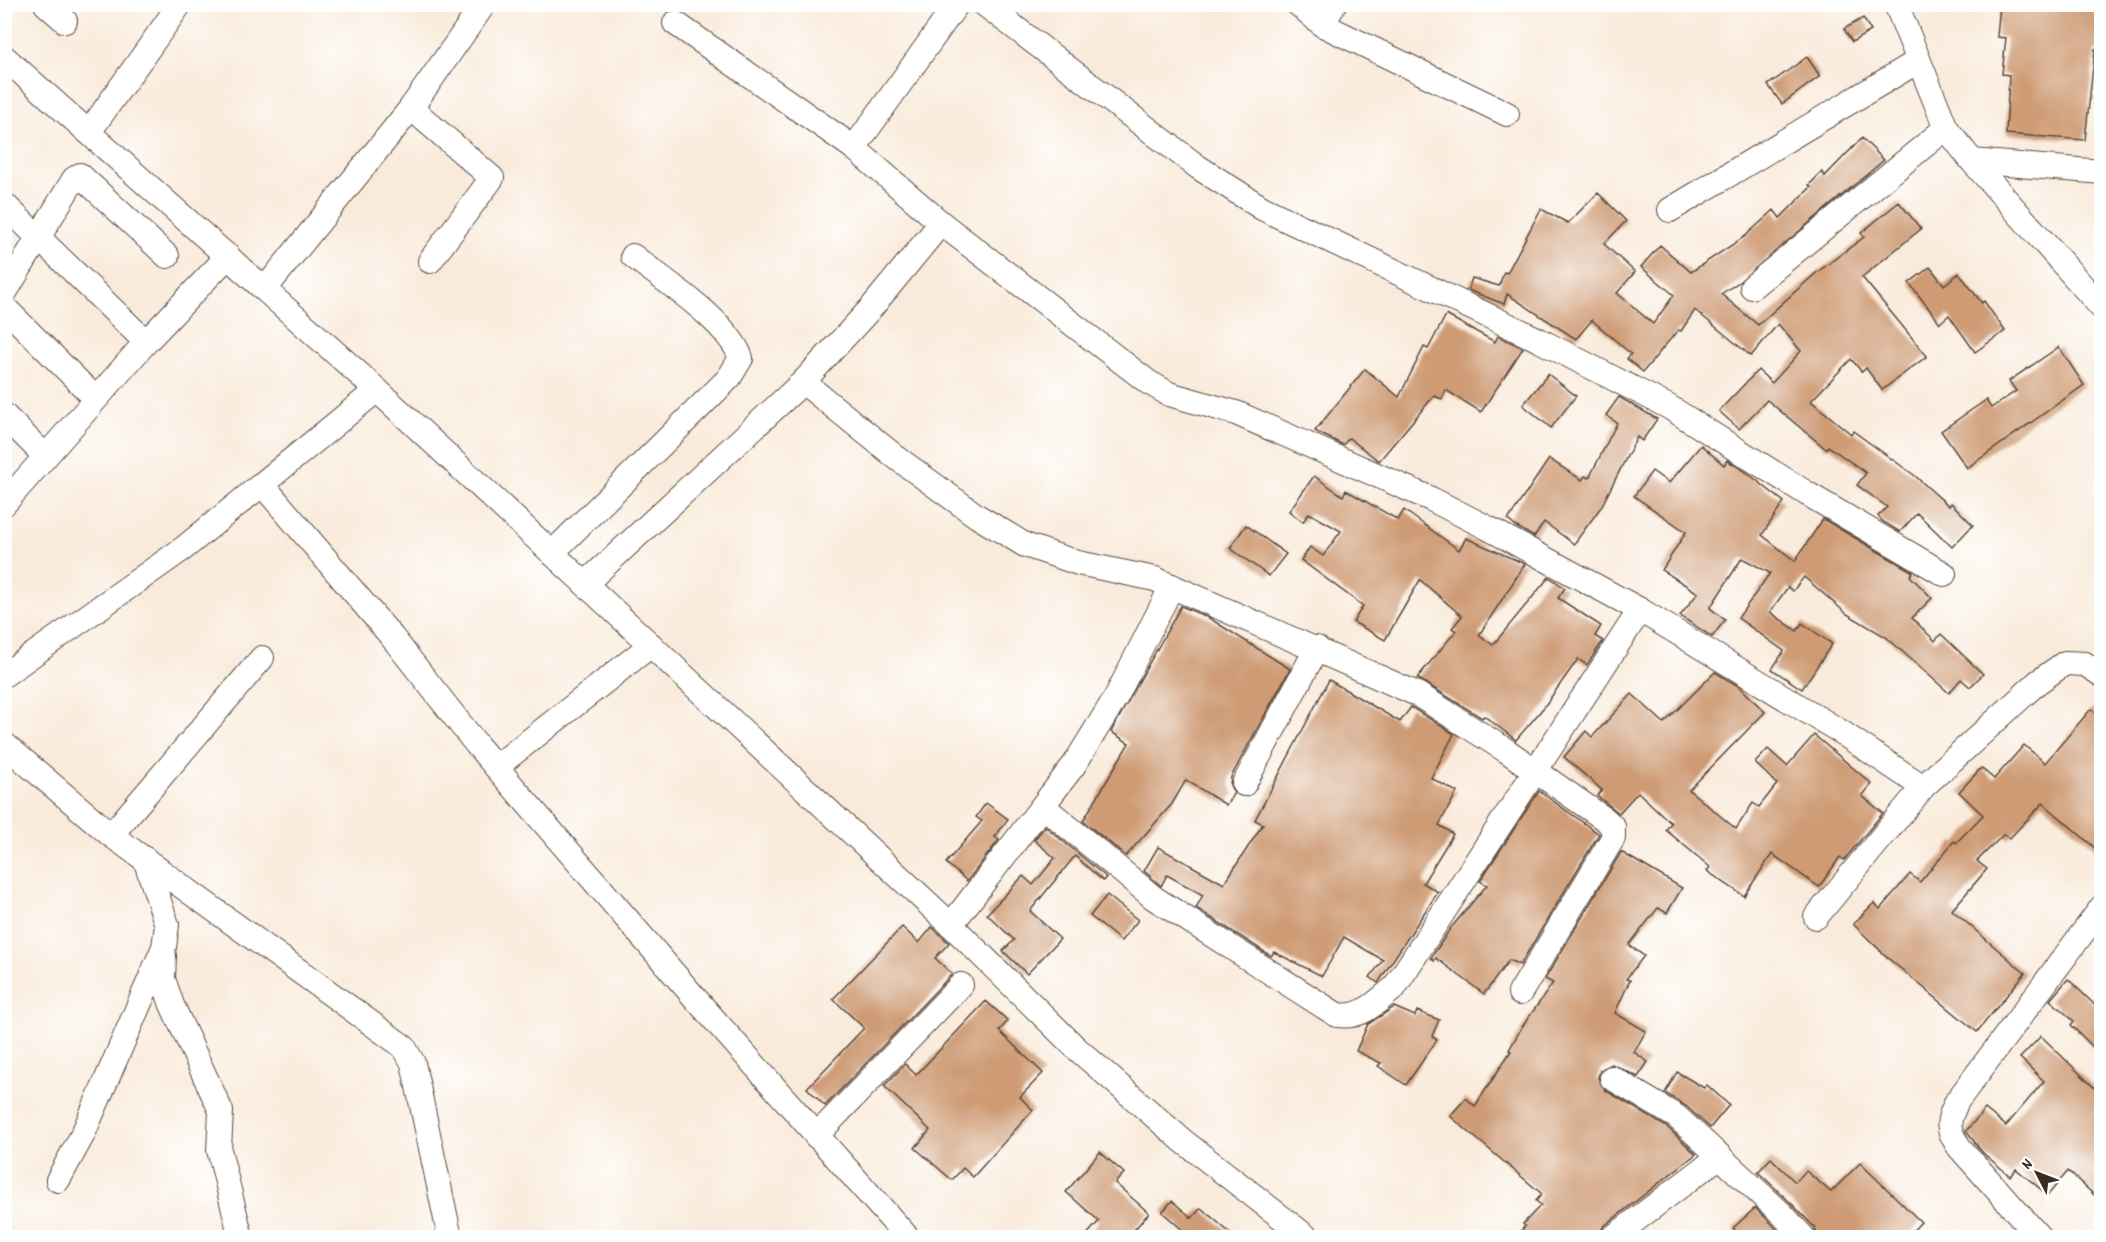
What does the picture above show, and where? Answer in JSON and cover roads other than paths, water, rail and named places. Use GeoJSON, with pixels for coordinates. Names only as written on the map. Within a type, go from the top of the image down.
{"type":"FeatureCollection","features":[{"type":"Feature","properties":{"kind":"street"},"geometry":{"type":"LineString","coordinates":[[46,4],[65,21]]}},
{"type":"Feature","properties":{"kind":"street"},"geometry":{"type":"LineString","coordinates":[[89,132],[180,4]]}},
{"type":"Feature","properties":{"kind":"street"},"geometry":{"type":"LineString","coordinates":[[265,289],[411,108],[484,4]]}},
{"type":"Feature","properties":{"kind":"street"},"geometry":{"type":"LineString","coordinates":[[854,148],[957,4]]}},
{"type":"Feature","properties":{"kind":"street"},"geometry":{"type":"LineString","coordinates":[[984,4],[1198,167],[1262,208],[1539,340],[1669,407],[1806,493],[1944,574]]}},
{"type":"Feature","properties":{"kind":"street"},"geometry":{"type":"LineString","coordinates":[[1298,4],[1328,15],[1507,114]]}},
{"type":"Feature","properties":{"kind":"street"},"geometry":{"type":"LineString","coordinates":[[1896,4],[1947,128],[1972,161],[2102,308]]}},
{"type":"Feature","properties":{"kind":"street"},"geometry":{"type":"LineString","coordinates":[[675,23],[854,148],[940,223],[1072,327],[1169,394],[1236,413],[1431,499],[1640,610],[1838,730],[1923,787]]}},
{"type":"Feature","properties":{"kind":"street"},"geometry":{"type":"LineString","coordinates":[[4,57],[377,390],[951,925],[1077,1048],[1183,1141],[1308,1238]]}},
{"type":"Feature","properties":{"kind":"street"},"geometry":{"type":"LineString","coordinates":[[1670,210],[1918,61]]}},
{"type":"Feature","properties":{"kind":"street"},"geometry":{"type":"LineString","coordinates":[[411,108],[492,178],[430,261]]}},
{"type":"Feature","properties":{"kind":"street"},"geometry":{"type":"LineString","coordinates":[[1752,287],[1947,128]]}},
{"type":"Feature","properties":{"kind":"street"},"geometry":{"type":"LineString","coordinates":[[1972,161],[2102,172]]}},
{"type":"Feature","properties":{"kind":"street"},"geometry":{"type":"LineString","coordinates":[[4,294],[74,180],[80,175],[167,256]]}},
{"type":"Feature","properties":{"kind":"street"},"geometry":{"type":"LineString","coordinates":[[4,204],[146,342]]}},
{"type":"Feature","properties":{"kind":"street"},"geometry":{"type":"LineString","coordinates":[[585,584],[803,382],[872,307],[940,223]]}},
{"type":"Feature","properties":{"kind":"street"},"geometry":{"type":"LineString","coordinates":[[4,504],[146,342],[228,256]]}},
{"type":"Feature","properties":{"kind":"street"},"geometry":{"type":"LineString","coordinates":[[552,553],[729,378],[741,358],[736,346],[723,328],[633,256]]}},
{"type":"Feature","properties":{"kind":"street"},"geometry":{"type":"LineString","coordinates":[[4,307],[88,391]]}},
{"type":"Feature","properties":{"kind":"street"},"geometry":{"type":"LineString","coordinates":[[803,382],[897,458],[977,516],[1025,545],[1078,563],[1155,579],[1317,648],[1417,694],[1606,820],[1613,827],[1613,838],[1520,993]]}},
{"type":"Feature","properties":{"kind":"street"},"geometry":{"type":"LineString","coordinates":[[4,675],[184,548],[377,390]]}},
{"type":"Feature","properties":{"kind":"street"},"geometry":{"type":"LineString","coordinates":[[4,415],[38,449]]}},
{"type":"Feature","properties":{"kind":"street"},"geometry":{"type":"LineString","coordinates":[[262,484],[392,637],[496,767],[816,1136],[908,1238]]}},
{"type":"Feature","properties":{"kind":"street"},"geometry":{"type":"LineString","coordinates":[[951,925],[1074,765],[1116,697],[1172,586]]}},
{"type":"Feature","properties":{"kind":"street"},"geometry":{"type":"LineString","coordinates":[[1043,806],[1154,898],[1337,1016],[1350,1017],[1364,1013],[1394,988],[1640,610]]}},
{"type":"Feature","properties":{"kind":"street"},"geometry":{"type":"LineString","coordinates":[[496,767],[651,645]]}},
{"type":"Feature","properties":{"kind":"street"},"geometry":{"type":"LineString","coordinates":[[1244,784],[1317,648]]}},
{"type":"Feature","properties":{"kind":"street"},"geometry":{"type":"LineString","coordinates":[[111,835],[262,658]]}},
{"type":"Feature","properties":{"kind":"street"},"geometry":{"type":"LineString","coordinates":[[1816,917],[1923,787],[2038,682],[2065,663],[2085,664],[2102,675]]}},
{"type":"Feature","properties":{"kind":"street"},"geometry":{"type":"LineString","coordinates":[[4,744],[111,835],[404,1047],[413,1063],[450,1238]]}},
{"type":"Feature","properties":{"kind":"street"},"geometry":{"type":"LineString","coordinates":[[145,859],[167,925],[163,979],[221,1111],[219,1150],[241,1238]]}},
{"type":"Feature","properties":{"kind":"street"},"geometry":{"type":"LineString","coordinates":[[2040,1238],[1959,1147],[1948,1131],[1950,1117],[1957,1101],[2102,907]]}},
{"type":"Feature","properties":{"kind":"street"},"geometry":{"type":"LineString","coordinates":[[58,1180],[83,1134],[164,947]]}},
{"type":"Feature","properties":{"kind":"street"},"geometry":{"type":"LineString","coordinates":[[816,1136],[961,985]]}},
{"type":"Feature","properties":{"kind":"street"},"geometry":{"type":"LineString","coordinates":[[1612,1078],[1677,1117],[1804,1238]]}},
{"type":"Feature","properties":{"kind":"street"},"geometry":{"type":"LineString","coordinates":[[1612,1238],[1720,1156]]}}]}
